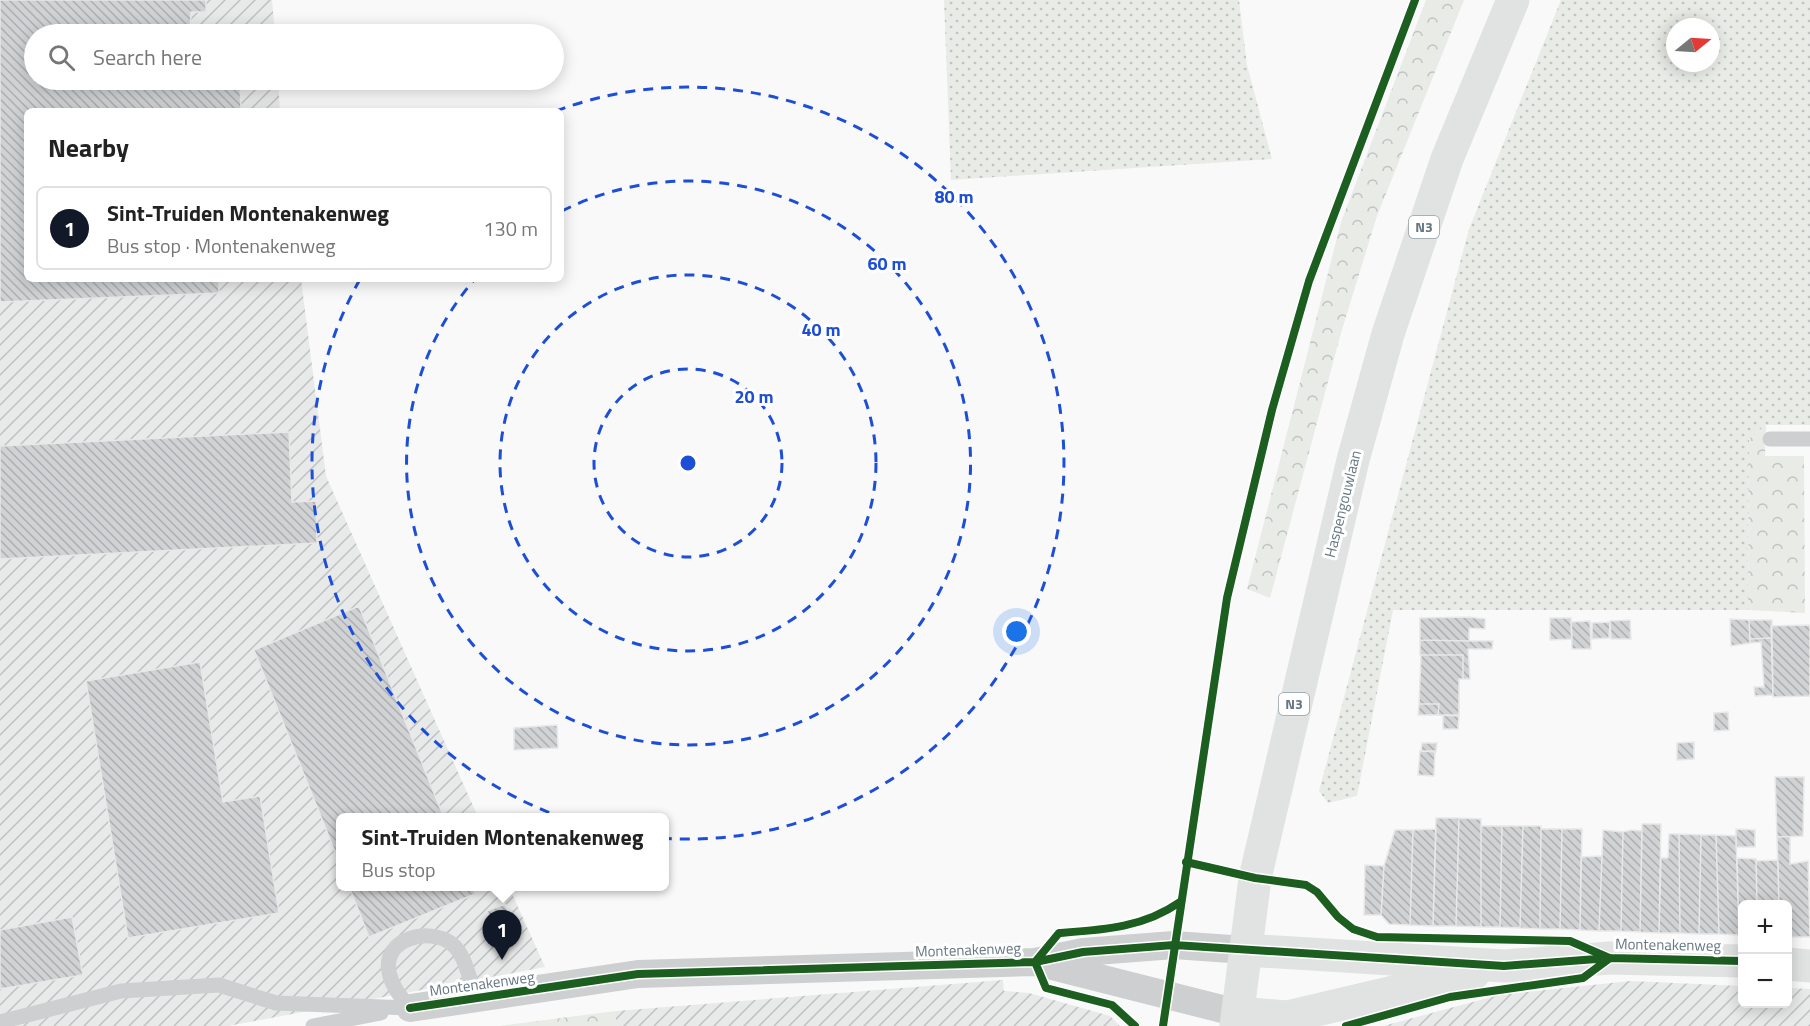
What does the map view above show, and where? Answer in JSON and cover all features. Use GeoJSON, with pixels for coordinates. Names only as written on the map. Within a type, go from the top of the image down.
{"type":"FeatureCollection","features":[{"type":"Feature","properties":{"kind":"main road","name":"Haspengouwlaan"},"geometry":{"type":"LineString","coordinates":[[1237,1020],[1255,878],[1353,460],[1388,334],[1447,159],[1513,0]]}},
{"type":"Feature","properties":{"kind":"main road","name":"Montenakenweg"},"geometry":{"type":"LineString","coordinates":[[1245,950],[1504,966],[1610,958],[1738,961]]}},
{"type":"Feature","properties":{"kind":"main road"},"geometry":{"type":"LineString","coordinates":[[1792,964],[1810,966]]}},
{"type":"Feature","properties":{"kind":"main road","name":"Montenakenweg"},"geometry":{"type":"LineString","coordinates":[[1237,1020],[1287,1017],[1504,966]]}},
{"type":"Feature","properties":{"kind":"street","name":"Montenakenweg"},"geometry":{"type":"LineString","coordinates":[[410,1008],[638,974],[1035,962],[1083,952],[1174,945],[1245,950]]}},
{"type":"Feature","properties":{"kind":"street","name":"Montenakenweg"},"geometry":{"type":"LineString","coordinates":[[1035,962],[1237,1020]]}},
{"type":"Feature","properties":{"kind":"lane"},"geometry":{"type":"LineString","coordinates":[[1770,439],[1810,439]]}},
{"type":"Feature","properties":{"kind":"lane"},"geometry":{"type":"LineString","coordinates":[[410,1008],[396,990],[388,971],[392,952],[405,939],[420,936],[437,937],[452,944],[463,961],[476,999]]}},
{"type":"Feature","properties":{"kind":"lane"},"geometry":{"type":"LineString","coordinates":[[0,1022],[122,991],[219,986],[276,1003],[410,1008]]}},
{"type":"Feature","properties":{"kind":"lane"},"geometry":{"type":"LineString","coordinates":[[313,1026],[410,1008]]}},
{"type":"Feature","properties":{"kind":"shaded area"},"geometry":{"type":"Polygon","coordinates":[[[0,0],[272,0],[274,24],[24,24],[24,90],[279,90],[280,108],[24,108],[24,282],[301,282],[326,476],[476,813],[336,813],[336,891],[511,891],[545,967],[228,1026],[0,1026],[0,0]]]}},
{"type":"Feature","properties":{"kind":"shaded area"},"geometry":{"type":"Polygon","coordinates":[[[1003,980],[1004,991],[1029,993],[1110,1016],[1120,1026],[616,1026],[616,1011],[1003,980]]]}},
{"type":"Feature","properties":{"kind":"shaded area"},"geometry":{"type":"Polygon","coordinates":[[[1630,981],[1738,986],[1738,1008],[1792,1008],[1792,988],[1810,989],[1810,1026],[1383,1026],[1499,995],[1630,981]]]}},
{"type":"Feature","properties":{"kind":"green space"},"geometry":{"type":"Polygon","coordinates":[[[944,0],[1239,0],[1247,65],[1272,159],[951,180],[944,0]]]}},
{"type":"Feature","properties":{"kind":"green space"},"geometry":{"type":"Polygon","coordinates":[[[1426,0],[1464,0],[1377,216],[1341,333],[1270,598],[1247,589],[1341,222],[1426,0]]]}},
{"type":"Feature","properties":{"kind":"green space"},"geometry":{"type":"Polygon","coordinates":[[[1561,0],[1810,0],[1810,425],[1766,425],[1749,439],[1748,610],[1393,610],[1357,796],[1328,803],[1319,791],[1469,229],[1561,0]]]}},
{"type":"Feature","properties":{"kind":"green space"},"geometry":{"type":"Polygon","coordinates":[[[1766,425],[1765,456],[1804,456],[1805,613],[1748,610],[1749,439],[1766,425]]]}},
{"type":"Feature","properties":{"kind":"green space"},"geometry":{"type":"Polygon","coordinates":[[[616,1011],[616,1026],[499,1026],[616,1011]]]}},
{"type":"Feature","properties":{"kind":"building"},"geometry":{"type":"Polygon","coordinates":[[[0,0],[206,0],[206,12],[191,12],[190,24],[24,24],[24,90],[240,90],[241,108],[24,108],[24,282],[219,282],[219,293],[0,302],[0,0]]]}},
{"type":"Feature","properties":{"kind":"building"},"geometry":{"type":"Polygon","coordinates":[[[289,432],[292,502],[316,501],[317,543],[0,559],[0,446],[289,432]]]}},
{"type":"Feature","properties":{"kind":"building"},"geometry":{"type":"Polygon","coordinates":[[[359,606],[442,813],[336,813],[336,854],[254,650],[359,606]]]}},
{"type":"Feature","properties":{"kind":"building"},"geometry":{"type":"Polygon","coordinates":[[[1420,618],[1485,619],[1485,629],[1469,628],[1469,641],[1420,640],[1420,618]]]}},
{"type":"Feature","properties":{"kind":"building"},"geometry":{"type":"Polygon","coordinates":[[[1550,618],[1571,618],[1572,639],[1550,640],[1550,618]]]}},
{"type":"Feature","properties":{"kind":"building"},"geometry":{"type":"Polygon","coordinates":[[[1730,619],[1749,620],[1750,643],[1731,646],[1730,619]]]}},
{"type":"Feature","properties":{"kind":"building"},"geometry":{"type":"Polygon","coordinates":[[[1630,620],[1631,639],[1611,639],[1610,621],[1630,620]]]}},
{"type":"Feature","properties":{"kind":"building"},"geometry":{"type":"Polygon","coordinates":[[[1749,620],[1772,620],[1772,638],[1750,639],[1749,620]]]}},
{"type":"Feature","properties":{"kind":"building"},"geometry":{"type":"Polygon","coordinates":[[[1590,621],[1591,649],[1572,649],[1571,622],[1590,621]]]}},
{"type":"Feature","properties":{"kind":"building"},"geometry":{"type":"Polygon","coordinates":[[[1610,622],[1609,638],[1592,639],[1592,623],[1610,622]]]}},
{"type":"Feature","properties":{"kind":"building"},"geometry":{"type":"Polygon","coordinates":[[[1810,625],[1810,696],[1773,697],[1771,626],[1810,625]]]}},
{"type":"Feature","properties":{"kind":"building"},"geometry":{"type":"Polygon","coordinates":[[[1772,638],[1773,695],[1755,696],[1754,687],[1764,687],[1761,642],[1750,643],[1750,639],[1772,638]]]}},
{"type":"Feature","properties":{"kind":"building"},"geometry":{"type":"Polygon","coordinates":[[[1420,640],[1493,641],[1492,649],[1468,649],[1470,679],[1463,679],[1463,655],[1420,655],[1420,640]]]}},
{"type":"Feature","properties":{"kind":"building"},"geometry":{"type":"Polygon","coordinates":[[[1421,655],[1463,655],[1463,679],[1459,679],[1459,716],[1438,715],[1439,704],[1419,704],[1421,655]]]}},
{"type":"Feature","properties":{"kind":"building"},"geometry":{"type":"Polygon","coordinates":[[[200,662],[223,802],[260,796],[279,913],[128,938],[86,681],[200,662]]]}},
{"type":"Feature","properties":{"kind":"building"},"geometry":{"type":"Polygon","coordinates":[[[1419,704],[1439,704],[1438,715],[1418,715],[1419,704]]]}},
{"type":"Feature","properties":{"kind":"building"},"geometry":{"type":"Polygon","coordinates":[[[1728,712],[1729,730],[1714,731],[1714,713],[1728,712]]]}},
{"type":"Feature","properties":{"kind":"building"},"geometry":{"type":"Polygon","coordinates":[[[1443,715],[1459,715],[1458,729],[1443,729],[1443,715]]]}},
{"type":"Feature","properties":{"kind":"building"},"geometry":{"type":"Polygon","coordinates":[[[557,725],[558,748],[514,750],[514,728],[557,725]]]}},
{"type":"Feature","properties":{"kind":"building"},"geometry":{"type":"Polygon","coordinates":[[[1694,742],[1694,759],[1677,760],[1677,743],[1694,742]]]}},
{"type":"Feature","properties":{"kind":"building"},"geometry":{"type":"Polygon","coordinates":[[[1422,743],[1437,743],[1436,752],[1421,751],[1422,743]]]}},
{"type":"Feature","properties":{"kind":"building"},"geometry":{"type":"Polygon","coordinates":[[[1420,751],[1435,751],[1434,776],[1418,775],[1420,751]]]}},
{"type":"Feature","properties":{"kind":"building"},"geometry":{"type":"Polygon","coordinates":[[[1775,777],[1804,777],[1803,836],[1777,837],[1775,777]]]}},
{"type":"Feature","properties":{"kind":"building"},"geometry":{"type":"Polygon","coordinates":[[[1436,818],[1459,818],[1456,926],[1433,926],[1436,818]]]}},
{"type":"Feature","properties":{"kind":"building"},"geometry":{"type":"Polygon","coordinates":[[[1459,818],[1481,819],[1481,927],[1456,926],[1459,818]]]}},
{"type":"Feature","properties":{"kind":"building"},"geometry":{"type":"Polygon","coordinates":[[[1642,824],[1661,824],[1659,933],[1640,932],[1642,824]]]}},
{"type":"Feature","properties":{"kind":"building"},"geometry":{"type":"Polygon","coordinates":[[[1481,826],[1502,826],[1500,927],[1481,927],[1481,826]]]}},
{"type":"Feature","properties":{"kind":"building"},"geometry":{"type":"Polygon","coordinates":[[[1502,826],[1523,826],[1520,928],[1500,927],[1502,826]]]}},
{"type":"Feature","properties":{"kind":"building"},"geometry":{"type":"Polygon","coordinates":[[[1523,826],[1541,826],[1540,929],[1520,928],[1523,826]]]}},
{"type":"Feature","properties":{"kind":"building"},"geometry":{"type":"Polygon","coordinates":[[[1436,829],[1433,926],[1410,925],[1413,830],[1436,829]]]}},
{"type":"Feature","properties":{"kind":"building"},"geometry":{"type":"Polygon","coordinates":[[[1541,829],[1562,829],[1560,929],[1540,929],[1541,829]]]}},
{"type":"Feature","properties":{"kind":"building"},"geometry":{"type":"Polygon","coordinates":[[[1562,829],[1582,829],[1580,930],[1560,929],[1562,829]]]}},
{"type":"Feature","properties":{"kind":"building"},"geometry":{"type":"Polygon","coordinates":[[[1736,829],[1755,830],[1755,847],[1736,847],[1736,829]]]}},
{"type":"Feature","properties":{"kind":"building"},"geometry":{"type":"Polygon","coordinates":[[[1395,830],[1413,830],[1410,925],[1389,924],[1381,915],[1384,866],[1395,830]]]}},
{"type":"Feature","properties":{"kind":"building"},"geometry":{"type":"Polygon","coordinates":[[[1603,830],[1623,832],[1621,931],[1599,931],[1603,830]]]}},
{"type":"Feature","properties":{"kind":"building"},"geometry":{"type":"Polygon","coordinates":[[[1642,831],[1640,932],[1621,931],[1623,832],[1642,831]]]}},
{"type":"Feature","properties":{"kind":"building"},"geometry":{"type":"Polygon","coordinates":[[[1669,834],[1679,834],[1680,933],[1659,933],[1661,858],[1668,858],[1669,834]]]}},
{"type":"Feature","properties":{"kind":"building"},"geometry":{"type":"Polygon","coordinates":[[[1679,834],[1701,835],[1699,934],[1680,933],[1679,834]]]}},
{"type":"Feature","properties":{"kind":"building"},"geometry":{"type":"Polygon","coordinates":[[[1701,835],[1716,835],[1719,934],[1699,934],[1701,835]]]}},
{"type":"Feature","properties":{"kind":"building"},"geometry":{"type":"Polygon","coordinates":[[[1716,835],[1736,836],[1738,935],[1719,934],[1716,835]]]}},
{"type":"Feature","properties":{"kind":"building"},"geometry":{"type":"Polygon","coordinates":[[[1777,837],[1790,837],[1790,864],[1808,861],[1810,937],[1792,937],[1792,900],[1779,900],[1777,837]]]}},
{"type":"Feature","properties":{"kind":"building"},"geometry":{"type":"Polygon","coordinates":[[[1602,856],[1599,931],[1580,930],[1581,857],[1602,856]]]}},
{"type":"Feature","properties":{"kind":"building"},"geometry":{"type":"Polygon","coordinates":[[[1737,858],[1756,859],[1757,900],[1738,900],[1737,858]]]}},
{"type":"Feature","properties":{"kind":"building"},"geometry":{"type":"Polygon","coordinates":[[[1778,860],[1779,900],[1757,900],[1756,861],[1778,860]]]}},
{"type":"Feature","properties":{"kind":"building"},"geometry":{"type":"Polygon","coordinates":[[[1365,865],[1384,866],[1381,915],[1364,915],[1365,865]]]}},
{"type":"Feature","properties":{"kind":"building"},"geometry":{"type":"Polygon","coordinates":[[[351,891],[474,891],[475,894],[369,937],[351,891]]]}},
{"type":"Feature","properties":{"kind":"building"},"geometry":{"type":"Polygon","coordinates":[[[505,904],[515,930],[498,937],[487,911],[505,904]]]}},
{"type":"Feature","properties":{"kind":"building"},"geometry":{"type":"Polygon","coordinates":[[[72,917],[83,975],[0,989],[0,930],[72,917]]]}},
{"type":"Feature","properties":{"kind":"cycle path"},"geometry":{"type":"LineString","coordinates":[[1163,1026],[1227,598],[1272,410],[1309,281],[1415,0]]}},
{"type":"Feature","properties":{"kind":"cycle path"},"geometry":{"type":"LineString","coordinates":[[1186,862],[1255,878],[1306,885],[1317,892],[1338,917],[1353,929],[1377,937],[1570,941],[1607,957]]}},
{"type":"Feature","properties":{"kind":"cycle path"},"geometry":{"type":"LineString","coordinates":[[1035,962],[1059,933],[1122,926],[1152,917],[1180,902]]}},
{"type":"Feature","properties":{"kind":"cycle path"},"geometry":{"type":"LineString","coordinates":[[410,1008],[638,974],[1035,962],[1083,952],[1174,945],[1504,966],[1610,958],[1738,961]]}},
{"type":"Feature","properties":{"kind":"cycle path"},"geometry":{"type":"LineString","coordinates":[[1346,1026],[1450,997],[1583,978],[1610,958]]}},
{"type":"Feature","properties":{"kind":"cycle path"},"geometry":{"type":"LineString","coordinates":[[1035,962],[1046,988],[1112,1005],[1135,1026]]}},
{"type":"Feature","properties":{"kind":"place","name":"Sint-Truiden Montenakenweg"},"geometry":{"type":"Point","coordinates":[502,960]}}]}
